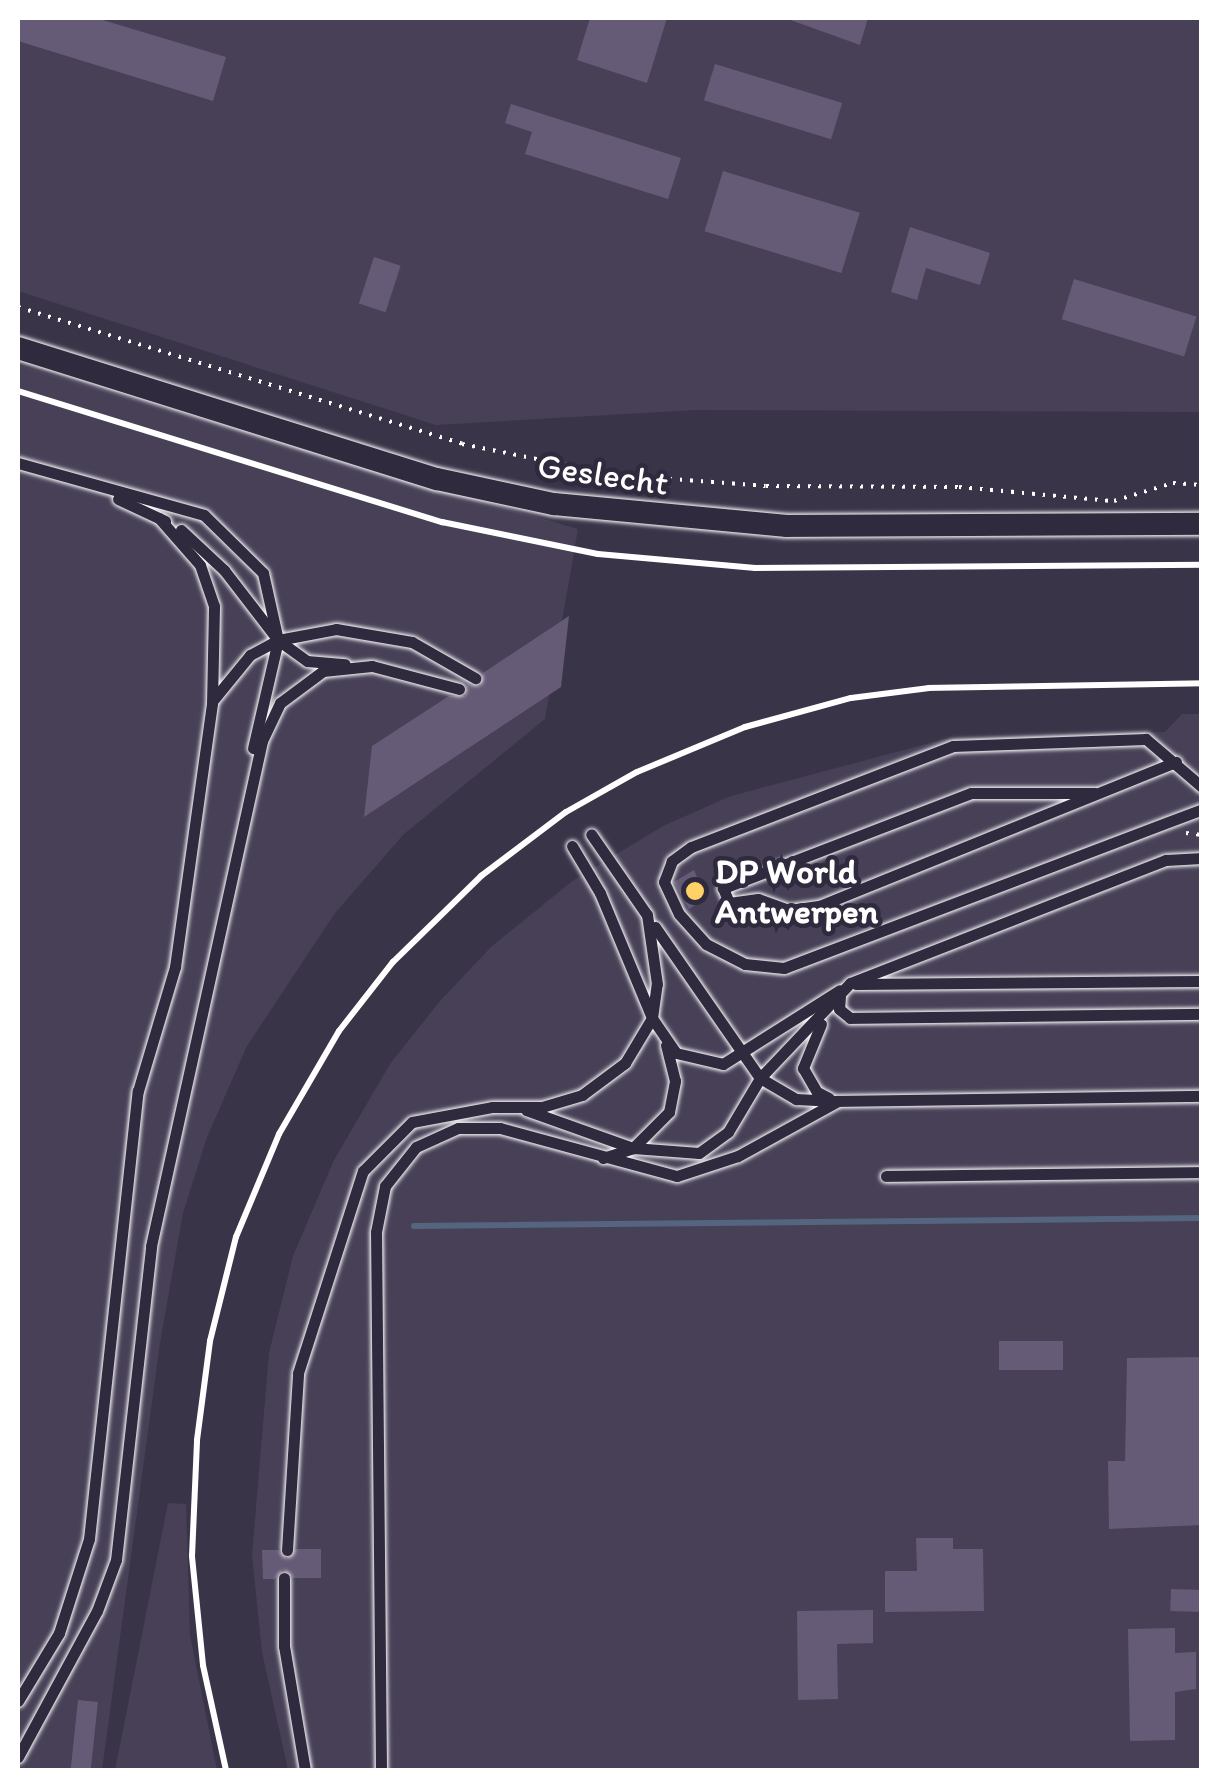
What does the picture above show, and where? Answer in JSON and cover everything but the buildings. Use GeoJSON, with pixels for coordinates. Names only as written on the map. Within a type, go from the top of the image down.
{"type":"FeatureCollection","features":[{"type":"Feature","properties":{"kind":"street","name":"Geslecht"},"geometry":{"type":"LineString","coordinates":[[18,348],[437,479],[554,504],[769,526],[1202,524]]}},
{"type":"Feature","properties":{"kind":"lane"},"geometry":{"type":"LineString","coordinates":[[18,463],[204,515],[232,536],[263,573],[278,640],[235,830],[240,841]]}},
{"type":"Feature","properties":{"kind":"lane"},"geometry":{"type":"LineString","coordinates":[[92,486],[159,518],[224,570],[278,640],[306,660],[372,666],[460,689]]}},
{"type":"Feature","properties":{"kind":"lane"},"geometry":{"type":"LineString","coordinates":[[18,1701],[59,1633],[89,1539],[138,1091],[175,967],[212,703],[214,606],[200,564],[159,518]]}},
{"type":"Feature","properties":{"kind":"lane"},"geometry":{"type":"LineString","coordinates":[[212,703],[250,655],[278,640],[336,629],[412,642],[475,678]]}},
{"type":"Feature","properties":{"kind":"lane"},"geometry":{"type":"LineString","coordinates":[[18,1757],[97,1611],[116,1560],[151,1246],[262,741],[280,702],[323,671],[372,666]]}},
{"type":"Feature","properties":{"kind":"lane"},"geometry":{"type":"LineString","coordinates":[[1202,787],[1146,739],[925,752],[691,847],[672,861],[664,882],[679,914],[706,944],[745,964],[784,968],[1202,810]]}},
{"type":"Feature","properties":{"kind":"lane"},"geometry":{"type":"LineString","coordinates":[[1095,793],[971,793],[723,888],[729,904],[758,899],[790,910],[819,906],[1176,762]]}},
{"type":"Feature","properties":{"kind":"lane"},"geometry":{"type":"LineString","coordinates":[[591,834],[741,1056],[760,1078],[796,1099],[1202,1096]]}},
{"type":"Feature","properties":{"kind":"lane"},"geometry":{"type":"LineString","coordinates":[[572,846],[600,893],[665,1043],[673,1098],[659,1125],[633,1148],[594,1158]]}},
{"type":"Feature","properties":{"kind":"lane"},"geometry":{"type":"LineString","coordinates":[[665,1043],[708,1064],[741,1056],[850,983],[1166,860],[1202,858]]}},
{"type":"Feature","properties":{"kind":"lane"},"geometry":{"type":"LineString","coordinates":[[287,1550],[298,1373],[363,1171],[412,1122],[563,1102],[599,1086],[636,1050],[652,1018],[658,984],[648,915]]}},
{"type":"Feature","properties":{"kind":"lane"},"geometry":{"type":"LineString","coordinates":[[850,983],[1202,981]]}},
{"type":"Feature","properties":{"kind":"lane"},"geometry":{"type":"LineString","coordinates":[[518,1107],[633,1148],[699,1153],[728,1132],[760,1078],[828,1012],[850,983]]}},
{"type":"Feature","properties":{"kind":"lane"},"geometry":{"type":"LineString","coordinates":[[840,996],[839,1009],[850,1018],[1202,1014]]}},
{"type":"Feature","properties":{"kind":"lane"},"geometry":{"type":"LineString","coordinates":[[828,1012],[803,1068],[816,1092],[838,1101]]}},
{"type":"Feature","properties":{"kind":"lane"},"geometry":{"type":"LineString","coordinates":[[381,1770],[376,1232],[385,1186],[416,1147],[476,1125],[662,1176],[695,1173],[838,1101]]}},
{"type":"Feature","properties":{"kind":"lane"},"geometry":{"type":"LineString","coordinates":[[886,1176],[1202,1172]]}},
{"type":"Feature","properties":{"kind":"lane"},"geometry":{"type":"LineString","coordinates":[[284,1578],[284,1646],[305,1770]]}},
{"type":"Feature","properties":{"kind":"path"},"geometry":{"type":"LineString","coordinates":[[18,307],[429,435],[617,475],[766,486],[959,487],[1114,500],[1174,483],[1202,484]]}},
{"type":"Feature","properties":{"kind":"shaded area"},"geometry":{"type":"Polygon","coordinates":[[[18,18],[1201,18],[1201,412],[695,410],[436,425],[18,291],[18,18]]]}},
{"type":"Feature","properties":{"kind":"shaded area"},"geometry":{"type":"Polygon","coordinates":[[[18,365],[578,529],[545,719],[404,834],[335,913],[247,1046],[207,1137],[183,1213],[160,1343],[102,1770],[18,1770],[18,365]]]}},
{"type":"Feature","properties":{"kind":"shaded area"},"geometry":{"type":"Polygon","coordinates":[[[1182,714],[1201,714],[1201,1770],[288,1770],[262,1652],[252,1555],[269,1353],[293,1256],[334,1160],[390,1064],[440,1001],[491,947],[571,882],[663,826],[731,796],[945,739],[1165,732],[1182,714]]]}},
{"type":"Feature","properties":{"kind":"shaded area"},"geometry":{"type":"Polygon","coordinates":[[[168,1503],[186,1504],[190,1635],[217,1770],[115,1770],[168,1503]]]}},
{"type":"Feature","properties":{"kind":"waterway"},"geometry":{"type":"LineString","coordinates":[[414,1226],[1202,1218]]}},
{"type":"Feature","properties":{"kind":"railway"},"geometry":{"type":"LineString","coordinates":[[18,391],[442,522],[598,554],[755,568],[1202,565]]}},
{"type":"Feature","properties":{"kind":"railway"},"geometry":{"type":"LineString","coordinates":[[226,1770],[203,1665],[192,1556],[197,1440],[210,1341],[236,1237],[279,1134],[339,1031],[393,962],[481,876],[566,812],[637,772],[745,727],[851,698],[929,688],[1202,683]]}},
{"type":"Feature","properties":{"kind":"place","name":"DP World Antwerpen"},"geometry":{"type":"Point","coordinates":[695,891]}}]}
